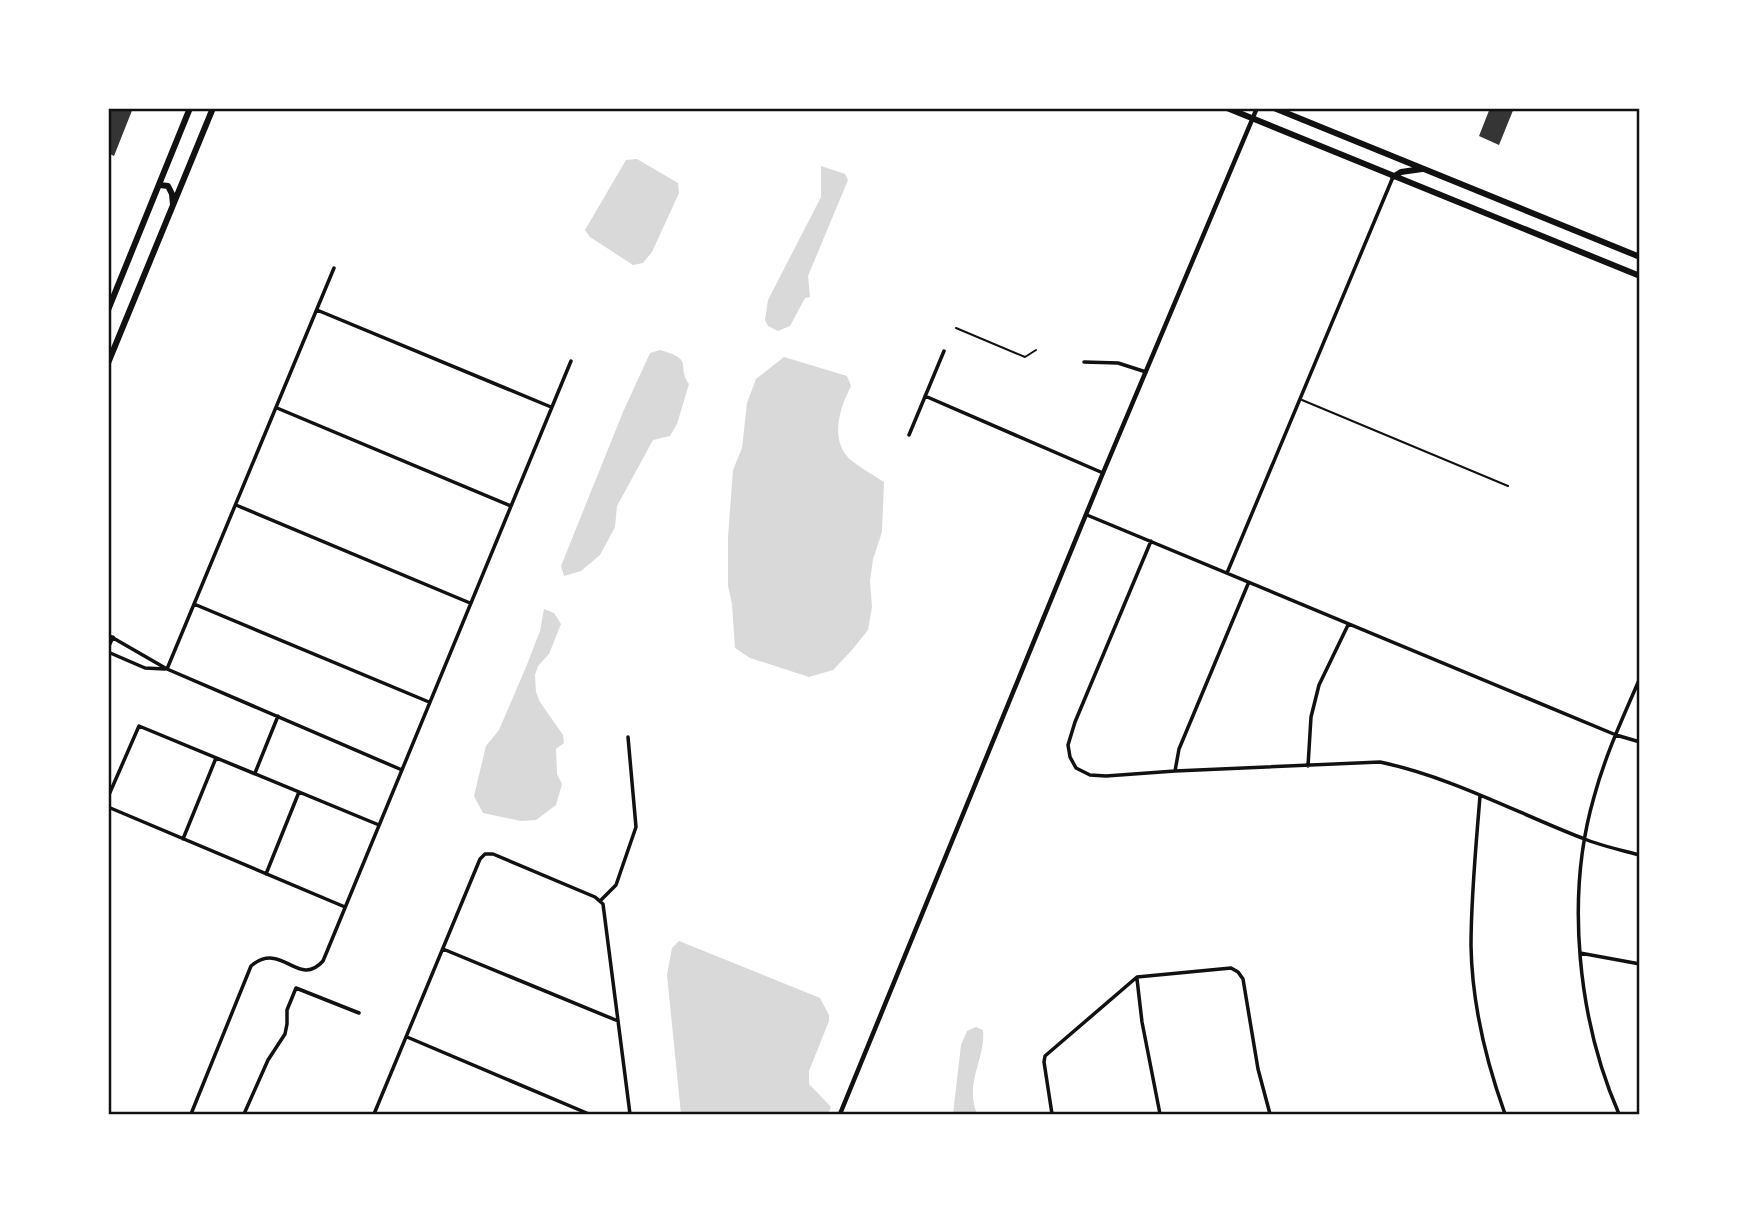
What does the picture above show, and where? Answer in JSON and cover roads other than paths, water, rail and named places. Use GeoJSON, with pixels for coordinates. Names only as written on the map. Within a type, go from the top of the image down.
{"type":"FeatureCollection","features":[{"type":"Feature","properties":{"kind":"main road"},"geometry":{"type":"LineString","coordinates":[[108,310],[190,108]]}},
{"type":"Feature","properties":{"kind":"main road"},"geometry":{"type":"LineString","coordinates":[[108,363],[213,108]]}},
{"type":"Feature","properties":{"kind":"main road"},"geometry":{"type":"LineString","coordinates":[[1227,108],[1640,276]]}},
{"type":"Feature","properties":{"kind":"main road"},"geometry":{"type":"LineString","coordinates":[[1274,108],[1640,257]]}},
{"type":"Feature","properties":{"kind":"main road"},"geometry":{"type":"LineString","coordinates":[[1393,177],[1401,172],[1424,168]]}},
{"type":"Feature","properties":{"kind":"main road"},"geometry":{"type":"LineString","coordinates":[[160,185],[168,186],[173,207]]}},
{"type":"Feature","properties":{"kind":"street"},"geometry":{"type":"LineString","coordinates":[[840,1115],[1103,473],[1257,108]]}},
{"type":"Feature","properties":{"kind":"street"},"geometry":{"type":"LineString","coordinates":[[1227,573],[1393,177]]}},
{"type":"Feature","properties":{"kind":"street"},"geometry":{"type":"LineString","coordinates":[[167,669],[334,268]]}},
{"type":"Feature","properties":{"kind":"street"},"geometry":{"type":"LineString","coordinates":[[317,310],[551,407]]}},
{"type":"Feature","properties":{"kind":"street"},"geometry":{"type":"LineString","coordinates":[[909,435],[944,351]]}},
{"type":"Feature","properties":{"kind":"street"},"geometry":{"type":"LineString","coordinates":[[191,1115],[251,966],[260,958],[273,957],[306,971],[316,968],[323,961],[571,361]]}},
{"type":"Feature","properties":{"kind":"street"},"geometry":{"type":"LineString","coordinates":[[1084,362],[1118,363],[1146,372]]}},
{"type":"Feature","properties":{"kind":"street"},"geometry":{"type":"LineString","coordinates":[[925,396],[1103,473]]}},
{"type":"Feature","properties":{"kind":"street"},"geometry":{"type":"LineString","coordinates":[[276,408],[511,506]]}},
{"type":"Feature","properties":{"kind":"street"},"geometry":{"type":"LineString","coordinates":[[235,505],[470,603]]}},
{"type":"Feature","properties":{"kind":"street"},"geometry":{"type":"LineString","coordinates":[[1087,515],[1616,735],[1640,742]]}},
{"type":"Feature","properties":{"kind":"street"},"geometry":{"type":"LineString","coordinates":[[1151,541],[1075,722],[1068,745],[1076,768],[1090,775],[1106,776],[1380,762],[1411,769],[1585,839],[1640,855]]}},
{"type":"Feature","properties":{"kind":"street"},"geometry":{"type":"LineString","coordinates":[[1175,771],[1179,749],[1249,584]]}},
{"type":"Feature","properties":{"kind":"street"},"geometry":{"type":"LineString","coordinates":[[194,604],[429,702]]}},
{"type":"Feature","properties":{"kind":"street"},"geometry":{"type":"LineString","coordinates":[[1308,765],[1311,717],[1319,685],[1348,624]]}},
{"type":"Feature","properties":{"kind":"street"},"geometry":{"type":"LineString","coordinates":[[167,669],[145,668],[108,650],[111,636],[167,669],[402,770]]}},
{"type":"Feature","properties":{"kind":"street"},"geometry":{"type":"LineString","coordinates":[[1619,1115],[1586,1006],[1580,953],[1580,879],[1594,797],[1640,678]]}},
{"type":"Feature","properties":{"kind":"street"},"geometry":{"type":"LineString","coordinates":[[255,773],[278,716]]}},
{"type":"Feature","properties":{"kind":"street"},"geometry":{"type":"LineString","coordinates":[[108,797],[139,726],[379,825]]}},
{"type":"Feature","properties":{"kind":"street"},"geometry":{"type":"LineString","coordinates":[[628,737],[636,827],[616,885],[601,903],[630,1115]]}},
{"type":"Feature","properties":{"kind":"street"},"geometry":{"type":"LineString","coordinates":[[183,839],[216,758]]}},
{"type":"Feature","properties":{"kind":"street"},"geometry":{"type":"LineString","coordinates":[[267,874],[299,792]]}},
{"type":"Feature","properties":{"kind":"street"},"geometry":{"type":"LineString","coordinates":[[1480,795],[1471,949],[1479,1022],[1505,1115]]}},
{"type":"Feature","properties":{"kind":"street"},"geometry":{"type":"LineString","coordinates":[[108,807],[345,907]]}},
{"type":"Feature","properties":{"kind":"street"},"geometry":{"type":"LineString","coordinates":[[374,1115],[480,859],[485,854],[493,854],[601,903]]}},
{"type":"Feature","properties":{"kind":"street"},"geometry":{"type":"LineString","coordinates":[[443,949],[618,1021]]}},
{"type":"Feature","properties":{"kind":"street"},"geometry":{"type":"LineString","coordinates":[[1580,953],[1640,964]]}},
{"type":"Feature","properties":{"kind":"street"},"geometry":{"type":"LineString","coordinates":[[1052,1115],[1045,1056],[1137,977],[1231,968],[1243,979],[1258,1069],[1270,1115]]}},
{"type":"Feature","properties":{"kind":"street"},"geometry":{"type":"LineString","coordinates":[[1137,977],[1142,1022],[1160,1115]]}},
{"type":"Feature","properties":{"kind":"street"},"geometry":{"type":"LineString","coordinates":[[244,1115],[268,1060],[285,1034],[287,1010],[296,988],[359,1013]]}},
{"type":"Feature","properties":{"kind":"street"},"geometry":{"type":"LineString","coordinates":[[407,1037],[589,1115]]}},
{"type":"Feature","properties":{"kind":"lane"},"geometry":{"type":"LineString","coordinates":[[956,328],[1025,356],[1036,350]]}},
{"type":"Feature","properties":{"kind":"lane"},"geometry":{"type":"LineString","coordinates":[[1301,399],[1508,486]]}}]}
